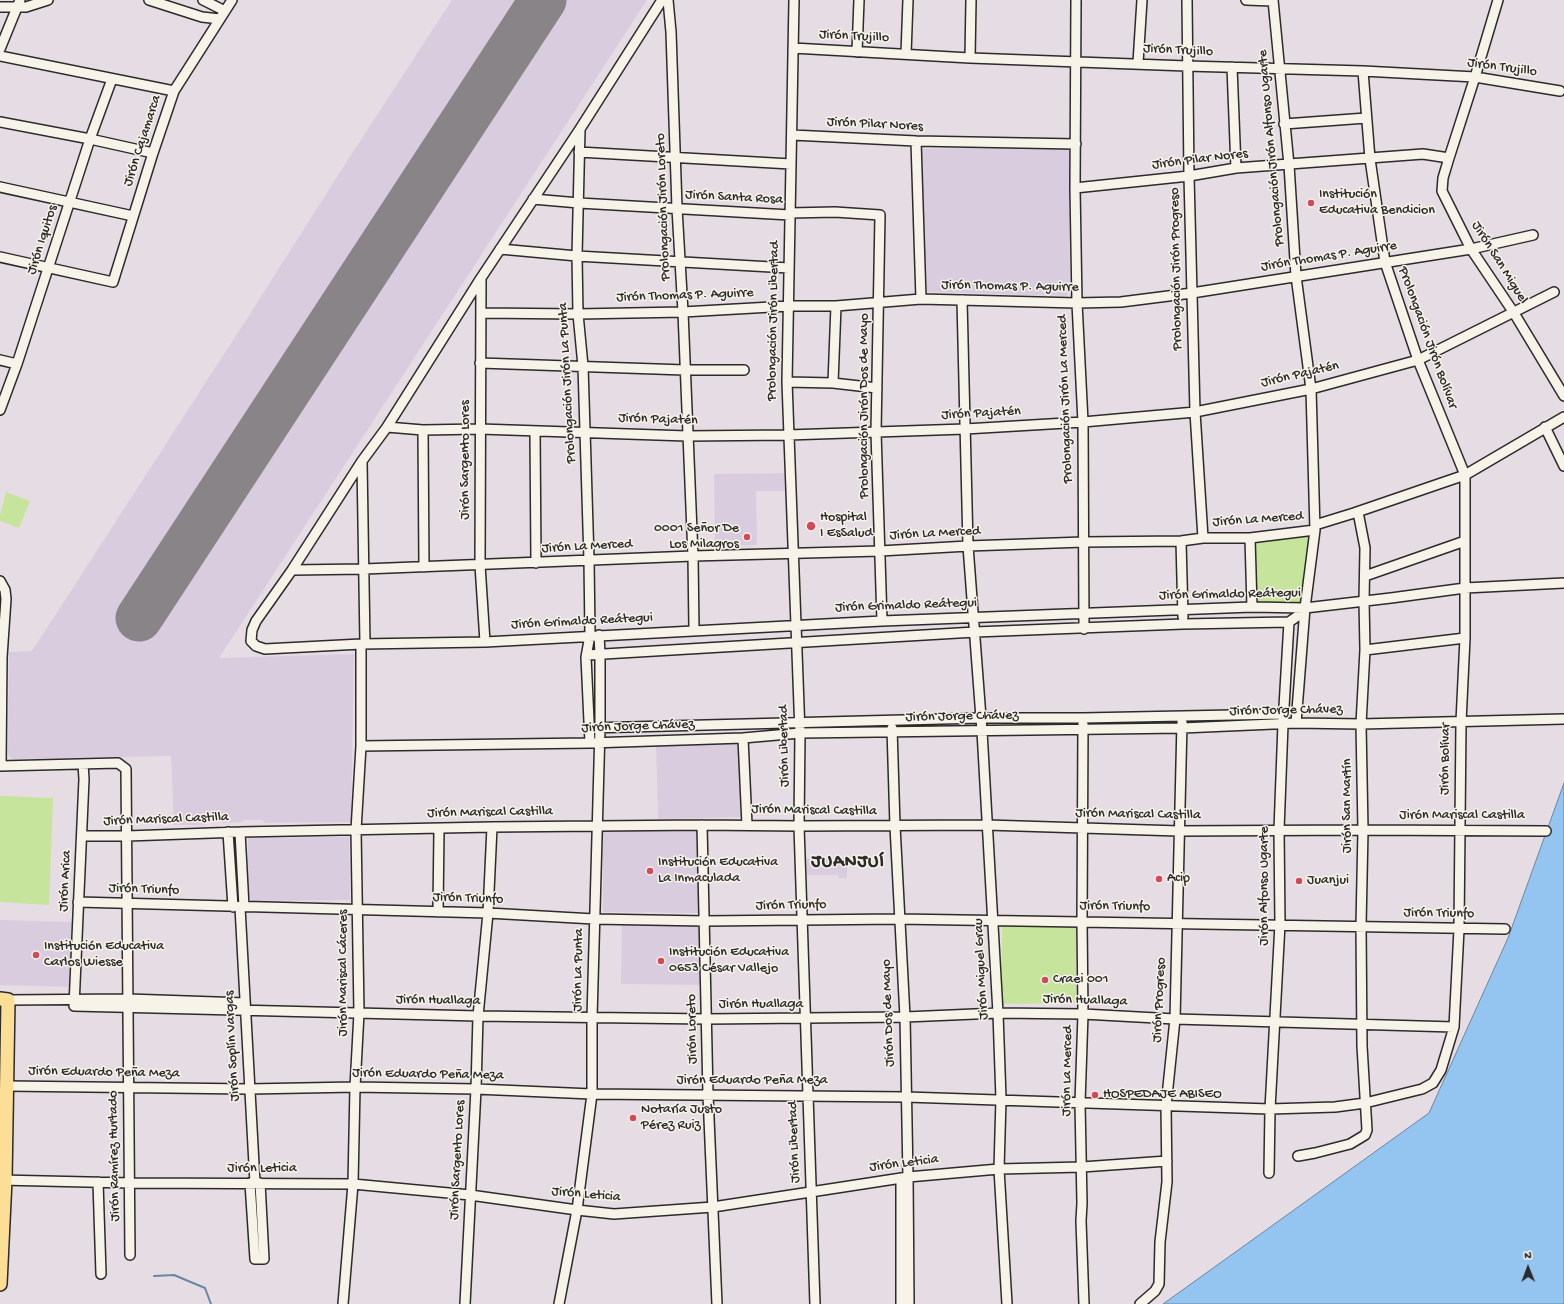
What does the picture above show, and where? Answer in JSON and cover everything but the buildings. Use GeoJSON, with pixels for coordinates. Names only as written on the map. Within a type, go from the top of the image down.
{"type":"FeatureCollection","features":[{"type":"Feature","properties":{"kind":"highway"},"geometry":{"type":"LineString","coordinates":[[0,1284],[2,1269],[3,1180],[7,1086],[4,1000]]}},
{"type":"Feature","properties":{"kind":"street"},"geometry":{"type":"LineString","coordinates":[[0,7],[18,4],[26,7],[48,0]]}},
{"type":"Feature","properties":{"kind":"street"},"geometry":{"type":"LineString","coordinates":[[149,0],[202,16],[222,15]]}},
{"type":"Feature","properties":{"kind":"street"},"geometry":{"type":"LineString","coordinates":[[203,0],[222,15]]}},
{"type":"Feature","properties":{"kind":"street","name":"Jirón Cajamarca"},"geometry":{"type":"LineString","coordinates":[[48,268],[113,282],[174,91],[232,0]]}},
{"type":"Feature","properties":{"kind":"street"},"geometry":{"type":"LineString","coordinates":[[292,570],[362,461],[387,428],[481,278],[580,129],[662,0]]}},
{"type":"Feature","properties":{"kind":"street","name":"Prolongación Jirón Loreto"},"geometry":{"type":"LineString","coordinates":[[668,0],[671,32],[677,208],[683,312],[693,556],[694,630]]}},
{"type":"Feature","properties":{"kind":"street","name":"Prolongación Jirón Libertad"},"geometry":{"type":"LineString","coordinates":[[794,0],[787,382],[796,643]]}},
{"type":"Feature","properties":{"kind":"street"},"geometry":{"type":"LineString","coordinates":[[857,52],[859,0]]}},
{"type":"Feature","properties":{"kind":"street"},"geometry":{"type":"LineString","coordinates":[[906,54],[908,0]]}},
{"type":"Feature","properties":{"kind":"street"},"geometry":{"type":"LineString","coordinates":[[970,58],[971,0]]}},
{"type":"Feature","properties":{"kind":"street","name":"Prolongación Jirón La Merced"},"geometry":{"type":"LineString","coordinates":[[1076,0],[1077,62],[1075,188],[1077,304],[1083,422],[1084,629]]}},
{"type":"Feature","properties":{"kind":"street"},"geometry":{"type":"LineString","coordinates":[[1138,63],[1142,0]]}},
{"type":"Feature","properties":{"kind":"street","name":"Prolongación Jirón Progreso"},"geometry":{"type":"LineString","coordinates":[[1187,0],[1189,176],[1195,412],[1203,538]]}},
{"type":"Feature","properties":{"kind":"street"},"geometry":{"type":"LineString","coordinates":[[1246,0],[1273,0]]}},
{"type":"Feature","properties":{"kind":"street","name":"Prolongación Jirón Alfonso Ugarte"},"geometry":{"type":"LineString","coordinates":[[1273,0],[1289,165],[1296,276],[1311,389],[1315,527],[1305,608],[1296,723]]}},
{"type":"Feature","properties":{"kind":"street","name":"Jirón San Miguel"},"geometry":{"type":"LineString","coordinates":[[1498,0],[1449,158],[1442,191],[1471,249],[1514,313],[1564,396]]}},
{"type":"Feature","properties":{"kind":"street"},"geometry":{"type":"LineString","coordinates":[[0,49],[18,4]]}},
{"type":"Feature","properties":{"kind":"street","name":"Jirón Trujillo"},"geometry":{"type":"LineString","coordinates":[[793,48],[970,58],[1279,69],[1363,70],[1475,77],[1560,91]]}},
{"type":"Feature","properties":{"kind":"street"},"geometry":{"type":"LineString","coordinates":[[0,56],[174,91]]}},
{"type":"Feature","properties":{"kind":"street"},"geometry":{"type":"LineString","coordinates":[[1232,67],[1236,168]]}},
{"type":"Feature","properties":{"kind":"street","name":"Prolongación Jirón Bolívar"},"geometry":{"type":"LineString","coordinates":[[1363,70],[1370,159],[1384,262],[1418,360],[1465,475],[1465,588]]}},
{"type":"Feature","properties":{"kind":"street","name":"Jirón Iquitos"},"geometry":{"type":"LineString","coordinates":[[0,410],[17,364],[90,139],[112,79]]}},
{"type":"Feature","properties":{"kind":"street"},"geometry":{"type":"LineString","coordinates":[[1284,124],[1366,118]]}},
{"type":"Feature","properties":{"kind":"street"},"geometry":{"type":"LineString","coordinates":[[0,122],[90,139],[153,153]]}},
{"type":"Feature","properties":{"kind":"street","name":"Prolongación Jirón La Punta"},"geometry":{"type":"LineString","coordinates":[[580,129],[577,256],[578,314],[583,366],[589,560],[594,635]]}},
{"type":"Feature","properties":{"kind":"street","name":"Jirón Pilar Nores"},"geometry":{"type":"LineString","coordinates":[[792,135],[916,141],[1076,144]]}},
{"type":"Feature","properties":{"kind":"street"},"geometry":{"type":"LineString","coordinates":[[916,141],[921,299]]}},
{"type":"Feature","properties":{"kind":"street"},"geometry":{"type":"LineString","coordinates":[[579,152],[676,156],[791,164]]}},
{"type":"Feature","properties":{"kind":"street","name":"Jirón Pilar Nores"},"geometry":{"type":"LineString","coordinates":[[1075,188],[1189,176],[1236,168],[1423,154],[1449,158]]}},
{"type":"Feature","properties":{"kind":"street"},"geometry":{"type":"LineString","coordinates":[[0,187],[133,216]]}},
{"type":"Feature","properties":{"kind":"street","name":"Jirón Santa Rosa"},"geometry":{"type":"LineString","coordinates":[[533,199],[579,203],[790,214],[835,212],[880,215]]}},
{"type":"Feature","properties":{"kind":"street","name":"Prolongación Jirón Dos de Mayo"},"geometry":{"type":"LineString","coordinates":[[880,215],[876,432],[882,621]]}},
{"type":"Feature","properties":{"kind":"street","name":"Jirón Thomas P. Aguirre"},"geometry":{"type":"LineString","coordinates":[[481,313],[578,314],[683,312],[789,306],[836,306],[921,299],[1077,304],[1121,302],[1192,293],[1471,249],[1533,235]]}},
{"type":"Feature","properties":{"kind":"street"},"geometry":{"type":"LineString","coordinates":[[500,249],[577,256],[789,268]]}},
{"type":"Feature","properties":{"kind":"street"},"geometry":{"type":"LineString","coordinates":[[0,257],[48,268]]}},
{"type":"Feature","properties":{"kind":"street","name":"Jirón Sargento Lores"},"geometry":{"type":"LineString","coordinates":[[481,278],[480,564],[485,642]]}},
{"type":"Feature","properties":{"kind":"street","name":"Jirón Pajatén"},"geometry":{"type":"LineString","coordinates":[[387,428],[423,430],[480,429],[687,436],[788,435],[965,430],[1083,422],[1195,412],[1311,389],[1418,360],[1554,292]]}},
{"type":"Feature","properties":{"kind":"street","name":"Jirón Miguel Grau"},"geometry":{"type":"LineString","coordinates":[[962,300],[968,546],[982,731],[998,1013],[1001,1100],[999,1169],[1007,1304]]}},
{"type":"Feature","properties":{"kind":"street"},"geometry":{"type":"LineString","coordinates":[[833,384],[836,306]]}},
{"type":"Feature","properties":{"kind":"street"},"geometry":{"type":"LineString","coordinates":[[0,360],[17,364]]}},
{"type":"Feature","properties":{"kind":"street"},"geometry":{"type":"LineString","coordinates":[[480,364],[685,370],[744,370]]}},
{"type":"Feature","properties":{"kind":"street"},"geometry":{"type":"LineString","coordinates":[[787,382],[877,388]]}},
{"type":"Feature","properties":{"kind":"street","name":"Jirón La Merced"},"geometry":{"type":"LineString","coordinates":[[292,570],[364,569],[693,556],[880,551],[1084,542],[1181,541],[1203,538],[1250,538],[1315,527],[1465,475],[1564,417]]}},
{"type":"Feature","properties":{"kind":"street"},"geometry":{"type":"LineString","coordinates":[[1545,428],[1564,466]]}},
{"type":"Feature","properties":{"kind":"street"},"geometry":{"type":"LineString","coordinates":[[423,430],[424,567]]}},
{"type":"Feature","properties":{"kind":"street"},"geometry":{"type":"LineString","coordinates":[[534,431],[536,563]]}},
{"type":"Feature","properties":{"kind":"street","name":"Jirón Mariscal Cáceres"},"geometry":{"type":"LineString","coordinates":[[343,1303],[353,1184],[355,1087],[359,1013],[356,830],[361,746],[363,644],[364,569],[362,461]]}},
{"type":"Feature","properties":{"kind":"street","name":"Jirón San Martín"},"geometry":{"type":"LineString","coordinates":[[1298,1156],[1350,1144],[1365,1135],[1368,1125],[1365,1103],[1362,1046],[1361,926],[1363,830],[1361,724],[1366,650],[1364,602],[1365,548],[1358,512]]}},
{"type":"Feature","properties":{"kind":"street"},"geometry":{"type":"LineString","coordinates":[[1250,538],[1252,607]]}},
{"type":"Feature","properties":{"kind":"street"},"geometry":{"type":"LineString","coordinates":[[1181,541],[1183,624]]}},
{"type":"Feature","properties":{"kind":"street"},"geometry":{"type":"LineString","coordinates":[[1364,576],[1465,541]]}},
{"type":"Feature","properties":{"kind":"street","name":"Jirón Grimaldo Reátegui"},"geometry":{"type":"LineString","coordinates":[[292,570],[256,621],[252,630],[251,641],[256,646],[266,649],[363,644],[485,642],[594,635],[973,617],[1252,607],[1305,608],[1364,602],[1465,588],[1564,583]]}},
{"type":"Feature","properties":{"kind":"street"},"geometry":{"type":"LineString","coordinates":[[0,582],[5,590],[6,599],[1,657],[0,766],[83,764]]}},
{"type":"Feature","properties":{"kind":"street","name":"Jirón Bolívar"},"geometry":{"type":"LineString","coordinates":[[1454,1027],[1459,928],[1461,722],[1465,638],[1465,588]]}},
{"type":"Feature","properties":{"kind":"street"},"geometry":{"type":"LineString","coordinates":[[1289,622],[1302,613],[1305,608]]}},
{"type":"Feature","properties":{"kind":"street","name":"Jirón Grimaldo Reátegui"},"geometry":{"type":"LineString","coordinates":[[587,655],[975,632],[1183,624],[1289,622]]}},
{"type":"Feature","properties":{"kind":"street","name":"Jirón Alfonso Ugarte"},"geometry":{"type":"LineString","coordinates":[[1269,1173],[1270,1109],[1280,924],[1279,830],[1282,724],[1289,622]]}},
{"type":"Feature","properties":{"kind":"street","name":"Jirón La Punta"},"geometry":{"type":"LineString","coordinates":[[594,635],[600,654],[600,728],[595,742]]}},
{"type":"Feature","properties":{"kind":"street","name":"Jirón La Punta"},"geometry":{"type":"LineString","coordinates":[[559,1304],[577,1210],[592,1094],[592,1018],[597,825],[595,742],[590,728],[587,686],[587,655],[594,635]]}},
{"type":"Feature","properties":{"kind":"street"},"geometry":{"type":"LineString","coordinates":[[1366,650],[1465,638]]}},
{"type":"Feature","properties":{"kind":"street","name":"Jirón Libertad"},"geometry":{"type":"LineString","coordinates":[[796,643],[800,733],[799,826],[815,1304]]}},
{"type":"Feature","properties":{"kind":"street","name":"Jirón Jorge Chávez"},"geometry":{"type":"LineString","coordinates":[[590,728],[981,718],[1083,718],[1283,714]]}},
{"type":"Feature","properties":{"kind":"street","name":"Jirón Progreso"},"geometry":{"type":"LineString","coordinates":[[1140,1304],[1155,1291],[1159,1284],[1160,1242],[1167,1182],[1166,1106],[1175,1019],[1182,716]]}},
{"type":"Feature","properties":{"kind":"street","name":"Jirón La Merced"},"geometry":{"type":"LineString","coordinates":[[1083,718],[1083,1014],[1080,1103],[1082,1167],[1081,1221],[1084,1304]]}},
{"type":"Feature","properties":{"kind":"street","name":"Jirón Jorge Chávez"},"geometry":{"type":"LineString","coordinates":[[361,746],[744,738],[800,733],[892,733],[1082,728],[1182,728],[1296,723],[1361,724],[1564,719]]}},
{"type":"Feature","properties":{"kind":"street","name":"Jirón Dos de Mayo"},"geometry":{"type":"LineString","coordinates":[[891,721],[899,919],[905,1017],[906,1097],[901,1304]]}},
{"type":"Feature","properties":{"kind":"street"},"geometry":{"type":"LineString","coordinates":[[744,738],[747,825]]}},
{"type":"Feature","properties":{"kind":"street","name":"Jirón Ramírez Hurtado"},"geometry":{"type":"LineString","coordinates":[[83,764],[118,763],[126,769],[128,1087],[131,1183],[130,1255]]}},
{"type":"Feature","properties":{"kind":"street","name":"Jirón Arica"},"geometry":{"type":"LineString","coordinates":[[74,1000],[82,836],[84,779],[83,764]]}},
{"type":"Feature","properties":{"kind":"street","name":"Jirón Mariscal Castilla"},"geometry":{"type":"LineString","coordinates":[[82,836],[597,825],[987,825],[1179,831],[1546,831]]}},
{"type":"Feature","properties":{"kind":"street","name":"Jirón Loreto"},"geometry":{"type":"LineString","coordinates":[[702,825],[708,1096],[717,1304]]}},
{"type":"Feature","properties":{"kind":"street","name":"Jirón Sargento Lores"},"geometry":{"type":"LineString","coordinates":[[465,1304],[476,1089],[478,1016],[488,913],[492,827]]}},
{"type":"Feature","properties":{"kind":"street"},"geometry":{"type":"LineString","coordinates":[[438,912],[439,829]]}},
{"type":"Feature","properties":{"kind":"street","name":"Jirón Soplín Vargas"},"geometry":{"type":"LineString","coordinates":[[228,832],[239,907]]}},
{"type":"Feature","properties":{"kind":"street","name":"Jirón Soplín Vargas"},"geometry":{"type":"LineString","coordinates":[[240,832],[239,907],[249,1089],[255,1183],[264,1259],[255,1259],[255,1183]]}},
{"type":"Feature","properties":{"kind":"street","name":"Jirón Triunfo"},"geometry":{"type":"LineString","coordinates":[[78,902],[488,913],[594,919],[705,921],[899,919],[1177,922],[1505,929]]}},
{"type":"Feature","properties":{"kind":"street","name":"Jirón Huallaga"},"geometry":{"type":"LineString","coordinates":[[4,1000],[74,1000],[74,1006],[128,1003],[245,1006],[359,1013],[478,1016],[806,1019],[998,1013],[1083,1014],[1175,1019],[1454,1027]]}},
{"type":"Feature","properties":{"kind":"street","name":"Jirón Eduardo Peña Meza"},"geometry":{"type":"LineString","coordinates":[[7,1086],[249,1089],[355,1087],[476,1089],[592,1094],[906,1097],[1270,1109],[1335,1107],[1365,1103],[1422,1089],[1433,1083],[1441,1070],[1454,1027]]}},
{"type":"Feature","properties":{"kind":"street","name":"Jirón Leticia"},"geometry":{"type":"LineString","coordinates":[[3,1180],[131,1183],[353,1184],[470,1195],[614,1214],[712,1207],[904,1177],[999,1169],[1082,1167],[1167,1161]]}},
{"type":"Feature","properties":{"kind":"street","name":"Jirón Dos de Mayo"},"geometry":{"type":"LineString","coordinates":[[904,1177],[909,1304]]}},
{"type":"Feature","properties":{"kind":"street"},"geometry":{"type":"LineString","coordinates":[[98,1182],[101,1274]]}},
{"type":"Feature","properties":{"kind":"shaded area"},"geometry":{"type":"Polygon","coordinates":[[[452,0],[647,0],[219,658],[354,654],[351,822],[264,823],[263,820],[243,820],[243,822],[222,823],[221,817],[206,817],[206,825],[174,825],[171,756],[12,759],[8,755],[9,652],[32,651],[452,0]]]}},
{"type":"Feature","properties":{"kind":"shaded area"},"geometry":{"type":"Polygon","coordinates":[[[1066,146],[1069,150],[1070,291],[1066,296],[927,292],[921,149],[1066,146]]]}},
{"type":"Feature","properties":{"kind":"shaded area"},"geometry":{"type":"Polygon","coordinates":[[[784,473],[785,491],[756,491],[757,545],[715,546],[714,474],[784,473]]]}},
{"type":"Feature","properties":{"kind":"shaded area"},"geometry":{"type":"Polygon","coordinates":[[[742,743],[743,817],[658,819],[656,745],[742,743]]]}},
{"type":"Feature","properties":{"kind":"shaded area","name":"Institución Educativa La Inmaculada"},"geometry":{"type":"Polygon","coordinates":[[[603,830],[698,830],[698,913],[603,912],[603,830]]]}},
{"type":"Feature","properties":{"kind":"shaded area"},"geometry":{"type":"Polygon","coordinates":[[[349,837],[350,900],[253,901],[248,896],[248,838],[349,837]]]}},
{"type":"Feature","properties":{"kind":"shaded area"},"geometry":{"type":"Polygon","coordinates":[[[847,858],[847,878],[839,878],[838,875],[807,875],[806,859],[847,858]]]}},
{"type":"Feature","properties":{"kind":"shaded area","name":"Institución Educativa Carlos Wiesse"},"geometry":{"type":"Polygon","coordinates":[[[0,920],[72,922],[69,987],[0,985],[0,920]]]}},
{"type":"Feature","properties":{"kind":"shaded area","name":"Institución Educativa 0653 César Vallejo"},"geometry":{"type":"Polygon","coordinates":[[[622,925],[697,926],[700,929],[701,985],[621,984],[622,925]]]}},
{"type":"Feature","properties":{"kind":"green space"},"geometry":{"type":"Polygon","coordinates":[[[6,492],[30,501],[19,528],[0,521],[0,515],[6,492]]]}},
{"type":"Feature","properties":{"kind":"green space"},"geometry":{"type":"Polygon","coordinates":[[[1310,536],[1301,603],[1255,603],[1253,543],[1310,536]]]}},
{"type":"Feature","properties":{"kind":"green space"},"geometry":{"type":"Polygon","coordinates":[[[0,796],[53,798],[49,905],[0,902],[0,796]]]}},
{"type":"Feature","properties":{"kind":"green space"},"geometry":{"type":"Polygon","coordinates":[[[1002,926],[1076,926],[1076,1003],[1002,1004],[1002,926]]]}},
{"type":"Feature","properties":{"kind":"water"},"geometry":{"type":"Polygon","coordinates":[[[1564,783],[1564,1304],[1163,1304],[1429,1113],[1508,938],[1564,783]]]}},
{"type":"Feature","properties":{"kind":"waterway"},"geometry":{"type":"LineString","coordinates":[[154,1276],[174,1275],[205,1288],[211,1304]]}},
{"type":"Feature","properties":{"kind":"runway"},"geometry":{"type":"LineString","coordinates":[[139,618],[543,0]]}},
{"type":"Feature","properties":{"kind":"place","name":"Institución Educativa Bendicion"},"geometry":{"type":"Point","coordinates":[1311,203]}},
{"type":"Feature","properties":{"kind":"place","name":"Hospital I EsSalud"},"geometry":{"type":"Point","coordinates":[811,526]}},
{"type":"Feature","properties":{"kind":"place","name":"0001 Señor De Los Milagros"},"geometry":{"type":"Point","coordinates":[747,537]}},
{"type":"Feature","properties":{"kind":"place","name":"Institución Educativa La Inmaculada"},"geometry":{"type":"Point","coordinates":[650,871]}},
{"type":"Feature","properties":{"kind":"place","name":"Acip"},"geometry":{"type":"Point","coordinates":[1159,879]}},
{"type":"Feature","properties":{"kind":"place","name":"Juanjui"},"geometry":{"type":"Point","coordinates":[1299,881]}},
{"type":"Feature","properties":{"kind":"place","name":"Institución Educativa Carlos Wiesse"},"geometry":{"type":"Point","coordinates":[36,955]}},
{"type":"Feature","properties":{"kind":"place","name":"Institución Educativa 0653 César Vallejo"},"geometry":{"type":"Point","coordinates":[661,961]}},
{"type":"Feature","properties":{"kind":"place","name":"Craei 001"},"geometry":{"type":"Point","coordinates":[1045,980]}},
{"type":"Feature","properties":{"kind":"place","name":"HOSPEDAJE ABISEO"},"geometry":{"type":"Point","coordinates":[1095,1095]}},
{"type":"Feature","properties":{"kind":"place","name":"Notaría Justo Pérez Ruiz"},"geometry":{"type":"Point","coordinates":[633,1118]}},
{"type":"Feature","properties":{"kind":"district","name":"JUANJUÍ"},"geometry":{"type":"Point","coordinates":[848,863]}}]}
